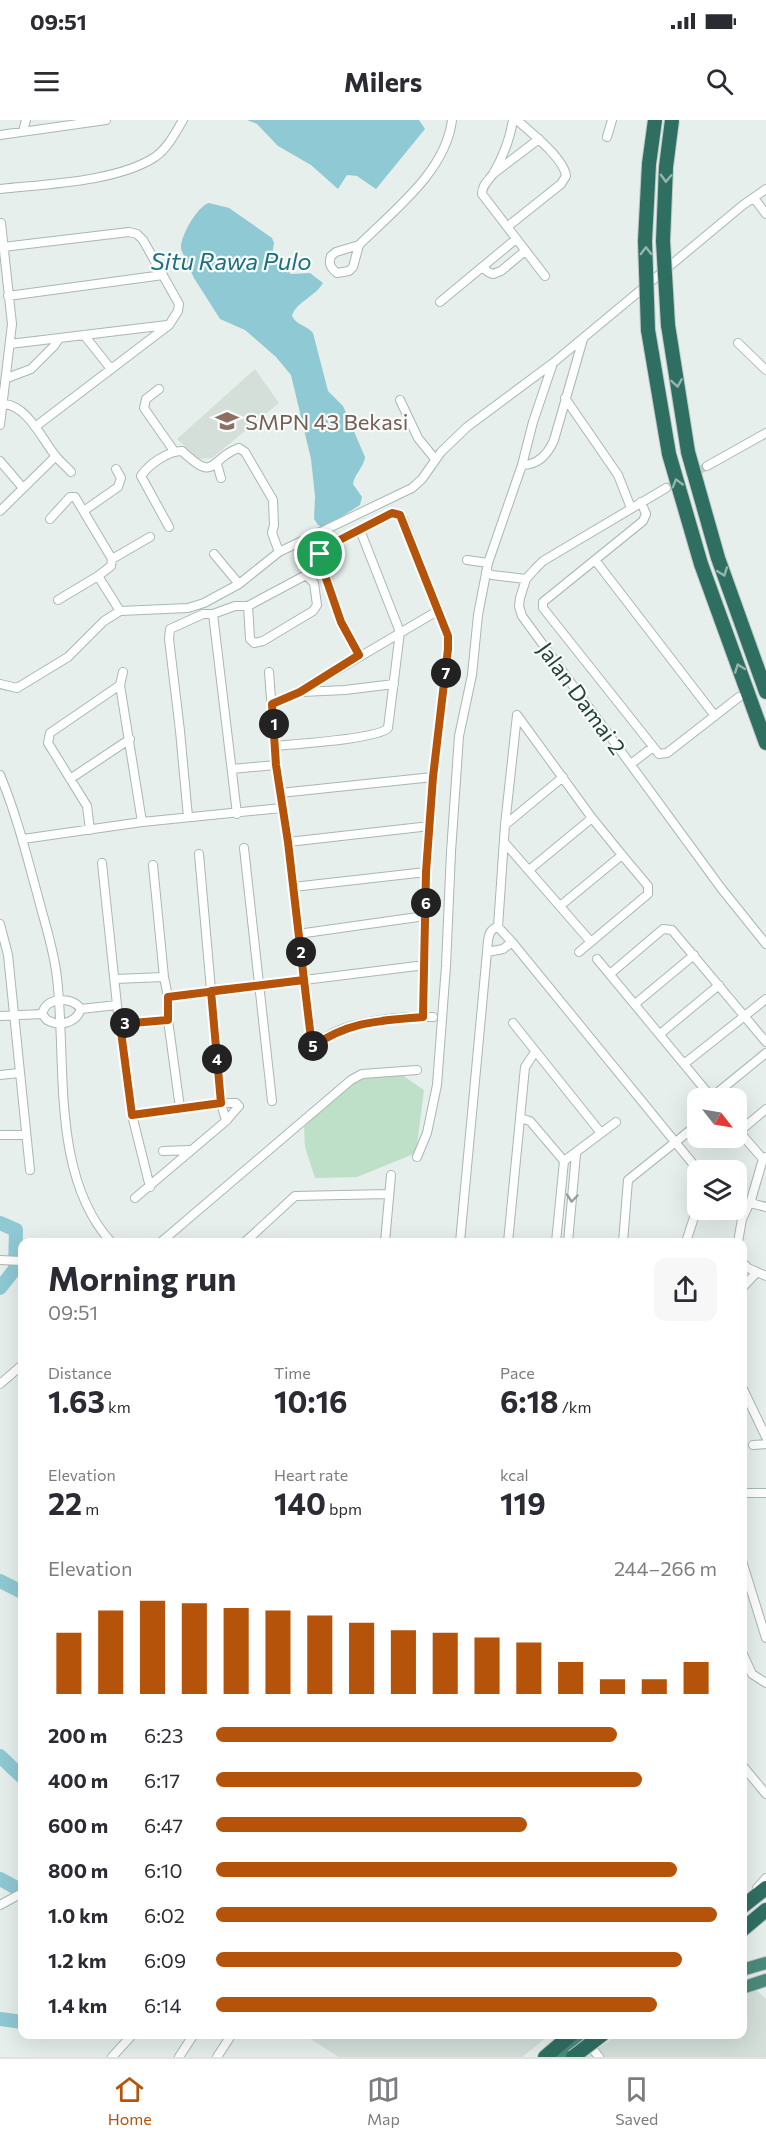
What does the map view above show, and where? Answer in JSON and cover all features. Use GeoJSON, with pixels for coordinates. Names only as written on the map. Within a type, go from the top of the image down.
{"type":"FeatureCollection","features":[{"type":"Feature","properties":{"kind":"highway"},"geometry":{"type":"LineString","coordinates":[[655,120],[645,241],[648,330],[669,454],[701,564],[766,743]]}},
{"type":"Feature","properties":{"kind":"highway"},"geometry":{"type":"LineString","coordinates":[[672,120],[666,167],[663,241],[668,325],[688,452],[718,558],[766,692]]}},
{"type":"Feature","properties":{"kind":"highway"},"geometry":{"type":"LineString","coordinates":[[747,1903],[766,1888]]}},
{"type":"Feature","properties":{"kind":"highway"},"geometry":{"type":"LineString","coordinates":[[747,1926],[766,1910]]}},
{"type":"Feature","properties":{"kind":"highway"},"geometry":{"type":"LineString","coordinates":[[747,1969],[766,1963]]}},
{"type":"Feature","properties":{"kind":"highway"},"geometry":{"type":"LineString","coordinates":[[747,1986],[766,1980]]}},
{"type":"Feature","properties":{"kind":"highway"},"geometry":{"type":"LineString","coordinates":[[536,2057],[560,2039]]}},
{"type":"Feature","properties":{"kind":"highway"},"geometry":{"type":"LineString","coordinates":[[545,2057],[578,2039]]}},
{"type":"Feature","properties":{"kind":"highway"},"geometry":{"type":"LineString","coordinates":[[562,2057],[581,2039]]}},
{"type":"Feature","properties":{"kind":"highway"},"geometry":{"type":"LineString","coordinates":[[573,2057],[596,2039]]}},
{"type":"Feature","properties":{"kind":"street"},"geometry":{"type":"LineString","coordinates":[[23,132],[26,120]]}},
{"type":"Feature","properties":{"kind":"street"},"geometry":{"type":"LineString","coordinates":[[0,135],[75,122],[106,120]]}},
{"type":"Feature","properties":{"kind":"street"},"geometry":{"type":"LineString","coordinates":[[0,189],[112,175],[154,157],[170,142],[183,120]]}},
{"type":"Feature","properties":{"kind":"street"},"geometry":{"type":"LineString","coordinates":[[359,245],[428,176],[441,152],[452,120]]}},
{"type":"Feature","properties":{"kind":"street"},"geometry":{"type":"LineString","coordinates":[[507,227],[561,184],[566,176],[562,165],[539,140],[515,120],[510,139],[492,175],[482,188],[482,194],[516,240],[545,276]]}},
{"type":"Feature","properties":{"kind":"street"},"geometry":{"type":"LineString","coordinates":[[607,137],[611,120]]}},
{"type":"Feature","properties":{"kind":"street"},"geometry":{"type":"LineString","coordinates":[[492,175],[539,140]]}},
{"type":"Feature","properties":{"kind":"street"},"geometry":{"type":"LineString","coordinates":[[0,684],[17,688],[68,657],[104,621],[120,611],[188,608],[204,603],[239,584],[279,552],[412,488],[422,479],[435,459],[467,428],[553,363],[766,189]]}},
{"type":"Feature","properties":{"kind":"street"},"geometry":{"type":"LineString","coordinates":[[754,198],[766,214]]}},
{"type":"Feature","properties":{"kind":"street"},"geometry":{"type":"LineString","coordinates":[[0,425],[7,378],[4,363],[10,347],[12,324],[1,223]]}},
{"type":"Feature","properties":{"kind":"street"},"geometry":{"type":"LineString","coordinates":[[3,246],[129,232],[141,238],[179,307],[174,320],[169,325],[35,427]]}},
{"type":"Feature","properties":{"kind":"street"},"geometry":{"type":"LineString","coordinates":[[440,302],[516,240]]}},
{"type":"Feature","properties":{"kind":"street"},"geometry":{"type":"LineString","coordinates":[[483,267],[490,273],[496,273],[525,251]]}},
{"type":"Feature","properties":{"kind":"street"},"geometry":{"type":"LineString","coordinates":[[8,296],[163,275]]}},
{"type":"Feature","properties":{"kind":"street"},"geometry":{"type":"LineString","coordinates":[[0,349],[84,335],[169,325]]}},
{"type":"Feature","properties":{"kind":"street"},"geometry":{"type":"LineString","coordinates":[[84,335],[111,369]]}},
{"type":"Feature","properties":{"kind":"street"},"geometry":{"type":"LineString","coordinates":[[522,465],[530,465],[550,450],[584,338]]}},
{"type":"Feature","properties":{"kind":"street"},"geometry":{"type":"LineString","coordinates":[[7,378],[31,369],[58,340]]}},
{"type":"Feature","properties":{"kind":"street"},"geometry":{"type":"LineString","coordinates":[[738,343],[766,370]]}},
{"type":"Feature","properties":{"kind":"street"},"geometry":{"type":"LineString","coordinates":[[417,1157],[428,1133],[436,1085],[446,966],[459,736],[472,675],[478,615],[487,568],[553,363]]}},
{"type":"Feature","properties":{"kind":"street"},"geometry":{"type":"LineString","coordinates":[[159,389],[146,399],[144,408],[174,451]]}},
{"type":"Feature","properties":{"kind":"street"},"geometry":{"type":"LineString","coordinates":[[565,398],[618,475],[631,507]]}},
{"type":"Feature","properties":{"kind":"street"},"geometry":{"type":"LineString","coordinates":[[400,400],[418,438],[435,459]]}},
{"type":"Feature","properties":{"kind":"street"},"geometry":{"type":"LineString","coordinates":[[4,404],[18,409],[71,472]]}},
{"type":"Feature","properties":{"kind":"street"},"geometry":{"type":"LineString","coordinates":[[707,466],[766,433]]}},
{"type":"Feature","properties":{"kind":"street"},"geometry":{"type":"LineString","coordinates":[[169,527],[141,476],[146,469],[174,451],[182,451],[198,467],[207,468],[217,464],[239,448],[245,452],[273,500],[272,533],[279,552]]}},
{"type":"Feature","properties":{"kind":"street"},"geometry":{"type":"LineString","coordinates":[[0,511],[56,456]]}},
{"type":"Feature","properties":{"kind":"street"},"geometry":{"type":"LineString","coordinates":[[0,461],[23,488]]}},
{"type":"Feature","properties":{"kind":"street"},"geometry":{"type":"LineString","coordinates":[[217,464],[221,478]]}},
{"type":"Feature","properties":{"kind":"street"},"geometry":{"type":"LineString","coordinates":[[85,510],[120,484],[121,478],[116,469]]}},
{"type":"Feature","properties":{"kind":"street"},"geometry":{"type":"LineString","coordinates":[[467,561],[487,568],[492,575],[526,579],[543,561],[666,488]]}},
{"type":"Feature","properties":{"kind":"street"},"geometry":{"type":"LineString","coordinates":[[50,519],[72,496],[85,510],[112,559],[111,566],[98,576],[57,600]]}},
{"type":"Feature","properties":{"kind":"street"},"geometry":{"type":"LineString","coordinates":[[641,502],[645,514],[643,521],[543,602],[543,608],[659,754],[663,755],[739,697]]}},
{"type":"Feature","properties":{"kind":"street"},"geometry":{"type":"LineString","coordinates":[[359,655],[340,618],[320,555],[324,548],[392,513],[398,514],[403,519],[447,630],[448,649],[433,777],[426,872],[423,1017]]}},
{"type":"Feature","properties":{"kind":"street"},"geometry":{"type":"LineString","coordinates":[[275,746],[366,736],[386,731],[388,728],[400,632],[360,530]]}},
{"type":"Feature","properties":{"kind":"street"},"geometry":{"type":"LineString","coordinates":[[112,559],[150,537]]}},
{"type":"Feature","properties":{"kind":"street"},"geometry":{"type":"LineString","coordinates":[[214,554],[239,584]]}},
{"type":"Feature","properties":{"kind":"street"},"geometry":{"type":"LineString","coordinates":[[595,560],[715,716]]}},
{"type":"Feature","properties":{"kind":"street"},"geometry":{"type":"LineString","coordinates":[[188,817],[169,639],[170,629],[203,614],[213,614],[235,606],[248,606],[306,575],[314,583],[317,605],[313,611],[263,641],[254,643],[250,639],[248,606]]}},
{"type":"Feature","properties":{"kind":"street"},"geometry":{"type":"LineString","coordinates":[[98,576],[120,611]]}},
{"type":"Feature","properties":{"kind":"street","name":"Jalan Damai 2"},"geometry":{"type":"LineString","coordinates":[[526,579],[519,606],[522,616],[721,888],[766,944]]}},
{"type":"Feature","properties":{"kind":"street"},"geometry":{"type":"LineString","coordinates":[[272,704],[300,692],[359,655],[439,610]]}},
{"type":"Feature","properties":{"kind":"street"},"geometry":{"type":"LineString","coordinates":[[213,614],[237,814]]}},
{"type":"Feature","properties":{"kind":"street"},"geometry":{"type":"LineString","coordinates":[[123,672],[120,684],[142,822]]}},
{"type":"Feature","properties":{"kind":"street"},"geometry":{"type":"LineString","coordinates":[[269,672],[276,765],[288,842],[312,1047],[335,1032],[348,1027],[433,1017]]}},
{"type":"Feature","properties":{"kind":"street"},"geometry":{"type":"LineString","coordinates":[[90,830],[87,806],[48,743],[50,733],[120,684]]}},
{"type":"Feature","properties":{"kind":"street"},"geometry":{"type":"LineString","coordinates":[[300,692],[345,690],[394,684]]}},
{"type":"Feature","properties":{"kind":"street"},"geometry":{"type":"LineString","coordinates":[[579,952],[648,894],[648,886],[592,818],[516,715],[498,927],[690,1160]]}},
{"type":"Feature","properties":{"kind":"street"},"geometry":{"type":"LineString","coordinates":[[70,779],[130,739]]}},
{"type":"Feature","properties":{"kind":"street"},"geometry":{"type":"LineString","coordinates":[[631,764],[653,747]]}},
{"type":"Feature","properties":{"kind":"street"},"geometry":{"type":"LineString","coordinates":[[232,769],[276,765]]}},
{"type":"Feature","properties":{"kind":"street"},"geometry":{"type":"LineString","coordinates":[[0,775],[23,839],[57,976],[66,1131],[74,1166],[83,1194],[99,1228],[108,1238]]}},
{"type":"Feature","properties":{"kind":"street"},"geometry":{"type":"LineString","coordinates":[[280,793],[433,777]]}},
{"type":"Feature","properties":{"kind":"street"},"geometry":{"type":"LineString","coordinates":[[505,825],[563,777]]}},
{"type":"Feature","properties":{"kind":"street"},"geometry":{"type":"LineString","coordinates":[[23,839],[142,822],[282,808]]}},
{"type":"Feature","properties":{"kind":"street"},"geometry":{"type":"LineString","coordinates":[[529,870],[592,818]]}},
{"type":"Feature","properties":{"kind":"street"},"geometry":{"type":"LineString","coordinates":[[288,842],[430,825]]}},
{"type":"Feature","properties":{"kind":"street"},"geometry":{"type":"LineString","coordinates":[[504,842],[591,942]]}},
{"type":"Feature","properties":{"kind":"street"},"geometry":{"type":"LineString","coordinates":[[244,848],[272,1101]]}},
{"type":"Feature","properties":{"kind":"street"},"geometry":{"type":"LineString","coordinates":[[199,854],[221,1103],[226,1121]]}},
{"type":"Feature","properties":{"kind":"street"},"geometry":{"type":"LineString","coordinates":[[560,906],[622,855]]}},
{"type":"Feature","properties":{"kind":"street"},"geometry":{"type":"LineString","coordinates":[[102,863],[117,1005],[132,1115],[150,1187]]}},
{"type":"Feature","properties":{"kind":"street"},"geometry":{"type":"LineString","coordinates":[[153,865],[168,997],[168,1020],[180,1108]]}},
{"type":"Feature","properties":{"kind":"street"},"geometry":{"type":"LineString","coordinates":[[293,887],[426,872]]}},
{"type":"Feature","properties":{"kind":"street"},"geometry":{"type":"LineString","coordinates":[[298,934],[425,916]]}},
{"type":"Feature","properties":{"kind":"street"},"geometry":{"type":"LineString","coordinates":[[0,924],[8,955],[30,1170]]}},
{"type":"Feature","properties":{"kind":"street"},"geometry":{"type":"LineString","coordinates":[[460,1238],[489,932],[494,927],[498,927]]}},
{"type":"Feature","properties":{"kind":"street"},"geometry":{"type":"LineString","coordinates":[[610,974],[663,929],[672,930],[678,934],[766,1042]]}},
{"type":"Feature","properties":{"kind":"street"},"geometry":{"type":"LineString","coordinates":[[487,952],[503,949],[512,942]]}},
{"type":"Feature","properties":{"kind":"street"},"geometry":{"type":"LineString","coordinates":[[635,1004],[694,955]]}},
{"type":"Feature","properties":{"kind":"street"},"geometry":{"type":"LineString","coordinates":[[597,959],[704,1088]]}},
{"type":"Feature","properties":{"kind":"street"},"geometry":{"type":"LineString","coordinates":[[168,997],[425,965]]}},
{"type":"Feature","properties":{"kind":"street"},"geometry":{"type":"LineString","coordinates":[[115,980],[164,977]]}},
{"type":"Feature","properties":{"kind":"street"},"geometry":{"type":"LineString","coordinates":[[660,1034],[719,985]]}},
{"type":"Feature","properties":{"kind":"street"},"geometry":{"type":"LineString","coordinates":[[684,1064],[766,999]]}},
{"type":"Feature","properties":{"kind":"street"},"geometry":{"type":"LineString","coordinates":[[42,1014],[45,1006],[59,1000],[72,1001],[81,1009],[117,1005]]}},
{"type":"Feature","properties":{"kind":"street"},"geometry":{"type":"LineString","coordinates":[[42,1014],[49,1022],[70,1022],[76,1018],[81,1009]]}},
{"type":"Feature","properties":{"kind":"street"},"geometry":{"type":"LineString","coordinates":[[0,1016],[42,1014]]}},
{"type":"Feature","properties":{"kind":"street"},"geometry":{"type":"LineString","coordinates":[[120,1024],[168,1020]]}},
{"type":"Feature","properties":{"kind":"street"},"geometry":{"type":"LineString","coordinates":[[513,1023],[601,1133]]}},
{"type":"Feature","properties":{"kind":"street"},"geometry":{"type":"LineString","coordinates":[[508,1238],[525,1067],[536,1052]]}},
{"type":"Feature","properties":{"kind":"street"},"geometry":{"type":"LineString","coordinates":[[725,1088],[764,1058]]}},
{"type":"Feature","properties":{"kind":"street"},"geometry":{"type":"LineString","coordinates":[[166,1238],[355,1077],[363,1074],[417,1070]]}},
{"type":"Feature","properties":{"kind":"street"},"geometry":{"type":"LineString","coordinates":[[0,1075],[19,1073]]}},
{"type":"Feature","properties":{"kind":"street"},"geometry":{"type":"LineString","coordinates":[[132,1115],[221,1103],[236,1103],[238,1106],[226,1121],[135,1198]]}},
{"type":"Feature","properties":{"kind":"street"},"geometry":{"type":"LineString","coordinates":[[747,1123],[766,1109]]}},
{"type":"Feature","properties":{"kind":"street"},"geometry":{"type":"LineString","coordinates":[[520,1118],[530,1122],[564,1161],[556,1238]]}},
{"type":"Feature","properties":{"kind":"street"},"geometry":{"type":"LineString","coordinates":[[564,1161],[616,1122]]}},
{"type":"Feature","properties":{"kind":"street"},"geometry":{"type":"LineString","coordinates":[[623,1238],[628,1180],[687,1133]]}},
{"type":"Feature","properties":{"kind":"street"},"geometry":{"type":"LineString","coordinates":[[0,1135],[25,1135]]}},
{"type":"Feature","properties":{"kind":"street"},"geometry":{"type":"LineString","coordinates":[[739,1238],[742,1219],[751,1200],[764,1158],[747,1140]]}},
{"type":"Feature","properties":{"kind":"street"},"geometry":{"type":"LineString","coordinates":[[163,1151],[190,1150]]}},
{"type":"Feature","properties":{"kind":"street"},"geometry":{"type":"LineString","coordinates":[[568,1238],[576,1154]]}},
{"type":"Feature","properties":{"kind":"street"},"geometry":{"type":"LineString","coordinates":[[385,1238],[391,1175]]}},
{"type":"Feature","properties":{"kind":"street"},"geometry":{"type":"LineString","coordinates":[[249,1238],[295,1197],[389,1194]]}},
{"type":"Feature","properties":{"kind":"street"},"geometry":{"type":"LineString","coordinates":[[751,1200],[754,1204],[766,1207]]}},
{"type":"Feature","properties":{"kind":"street"},"geometry":{"type":"LineString","coordinates":[[687,1238],[693,1220]]}},
{"type":"Feature","properties":{"kind":"street"},"geometry":{"type":"LineString","coordinates":[[0,1260],[18,1261]]}},
{"type":"Feature","properties":{"kind":"street"},"geometry":{"type":"LineString","coordinates":[[747,1265],[766,1276]]}},
{"type":"Feature","properties":{"kind":"street"},"geometry":{"type":"LineString","coordinates":[[747,1283],[757,1272]]}},
{"type":"Feature","properties":{"kind":"street"},"geometry":{"type":"LineString","coordinates":[[0,1384],[18,1368]]}},
{"type":"Feature","properties":{"kind":"street"},"geometry":{"type":"LineString","coordinates":[[747,1396],[763,1426],[766,1437]]}},
{"type":"Feature","properties":{"kind":"street"},"geometry":{"type":"LineString","coordinates":[[753,1445],[766,1444]]}},
{"type":"Feature","properties":{"kind":"street"},"geometry":{"type":"LineString","coordinates":[[747,1493],[766,1493]]}},
{"type":"Feature","properties":{"kind":"street"},"geometry":{"type":"LineString","coordinates":[[747,1577],[766,1638]]}},
{"type":"Feature","properties":{"kind":"street"},"geometry":{"type":"LineString","coordinates":[[747,1663],[752,1674],[766,1683]]}},
{"type":"Feature","properties":{"kind":"street"},"geometry":{"type":"LineString","coordinates":[[747,1771],[766,1794]]}},
{"type":"Feature","properties":{"kind":"street"},"geometry":{"type":"LineString","coordinates":[[747,1897],[766,1878]]}},
{"type":"Feature","properties":{"kind":"street"},"geometry":{"type":"LineString","coordinates":[[0,1905],[18,1895]]}},
{"type":"Feature","properties":{"kind":"street"},"geometry":{"type":"LineString","coordinates":[[112,2057],[128,2039]]}},
{"type":"Feature","properties":{"kind":"street"},"geometry":{"type":"LineString","coordinates":[[180,2057],[191,2039]]}},
{"type":"Feature","properties":{"kind":"street"},"geometry":{"type":"LineString","coordinates":[[217,2057],[229,2039]]}},
{"type":"Feature","properties":{"kind":"street"},"geometry":{"type":"LineString","coordinates":[[586,2039],[599,2057]]}},
{"type":"Feature","properties":{"kind":"shaded area","name":"SMPN 43 Bekasi"},"geometry":{"type":"Polygon","coordinates":[[[255,369],[279,403],[212,458],[198,459],[177,439],[255,369]]]}},
{"type":"Feature","properties":{"kind":"shaded area"},"geometry":{"type":"Polygon","coordinates":[[[756,1990],[766,1999],[766,2057],[584,2057],[612,2039],[747,2039],[747,1993],[756,1990]]]}},
{"type":"Feature","properties":{"kind":"shaded area"},"geometry":{"type":"Polygon","coordinates":[[[311,2039],[545,2039],[522,2057],[339,2057],[311,2039]]]}},
{"type":"Feature","properties":{"kind":"green space"},"geometry":{"type":"Polygon","coordinates":[[[399,1073],[424,1090],[416,1153],[357,1177],[315,1178],[305,1147],[304,1127],[350,1080],[399,1073]]]}},
{"type":"Feature","properties":{"kind":"water"},"geometry":{"type":"Polygon","coordinates":[[[247,120],[419,120],[425,129],[376,189],[357,176],[347,175],[338,189],[311,165],[278,146],[257,124],[247,120]]]}},
{"type":"Feature","properties":{"kind":"water","name":"Situ Rawa Pulo"},"geometry":{"type":"Polygon","coordinates":[[[209,203],[229,208],[272,238],[274,243],[272,256],[291,274],[310,273],[323,283],[294,311],[292,316],[313,333],[328,391],[343,406],[365,457],[353,484],[362,497],[360,505],[322,527],[314,519],[315,496],[311,459],[291,375],[276,357],[245,330],[220,319],[194,278],[181,249],[183,237],[190,223],[199,210],[209,203]]]}},
{"type":"Feature","properties":{"kind":"waterway"},"geometry":{"type":"LineString","coordinates":[[0,1223],[16,1230],[15,1269],[0,1288]]}},
{"type":"Feature","properties":{"kind":"waterway"},"geometry":{"type":"LineString","coordinates":[[0,1581],[18,1590]]}},
{"type":"Feature","properties":{"kind":"waterway"},"geometry":{"type":"LineString","coordinates":[[0,1756],[18,1773]]}},
{"type":"Feature","properties":{"kind":"waterway"},"geometry":{"type":"LineString","coordinates":[[0,1879],[18,1889]]}},
{"type":"Feature","properties":{"kind":"waterway"},"geometry":{"type":"LineString","coordinates":[[0,2019],[18,2021]]}},
{"type":"Feature","properties":{"kind":"tunnel"},"geometry":{"type":"LineString","coordinates":[[666,488],[707,466]]}},
{"type":"Feature","properties":{"kind":"place","name":"SMPN 43 Bekasi"},"geometry":{"type":"Point","coordinates":[227,421]}},
{"type":"Feature","properties":{"kind":"route"},"geometry":{"type":"LineString","coordinates":[[320,554],[320,561],[340,618],[359,655],[300,692],[272,704],[276,765],[288,842],[304,980],[211,991],[168,997],[168,1020],[120,1024],[132,1115],[221,1103],[211,991],[258,986],[304,980],[312,1047],[335,1032],[348,1027],[423,1017],[426,872],[433,777],[448,649],[447,630],[400,515],[392,513],[324,548],[320,554]]}}]}
